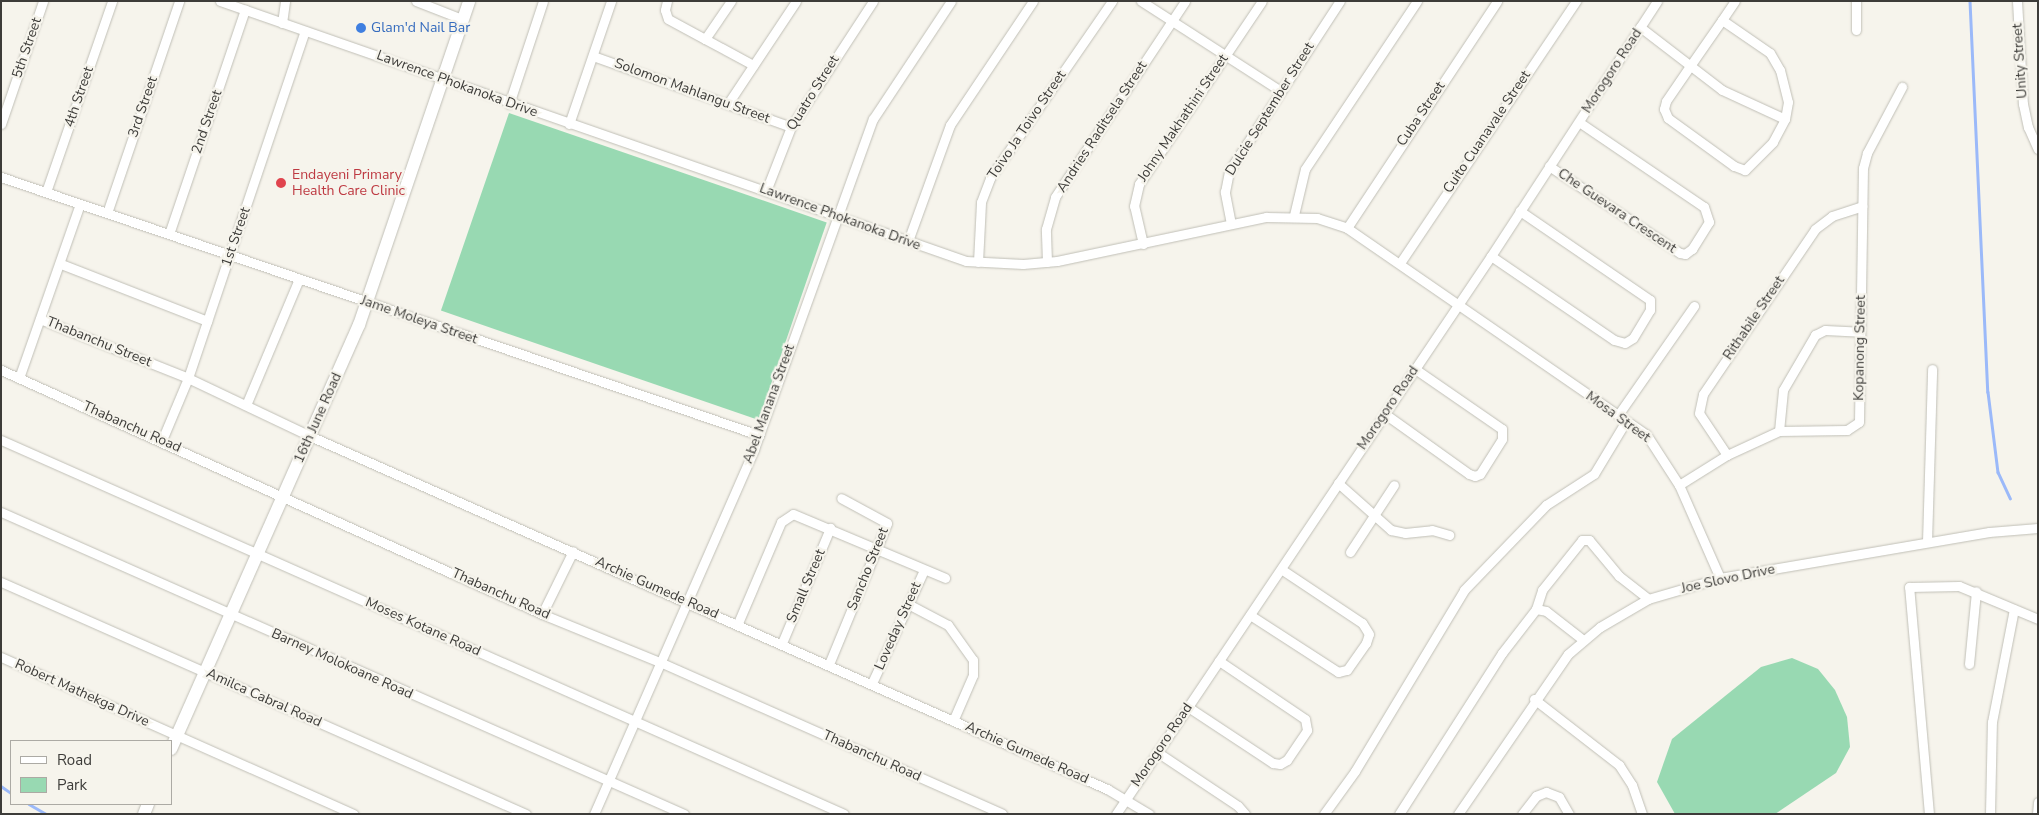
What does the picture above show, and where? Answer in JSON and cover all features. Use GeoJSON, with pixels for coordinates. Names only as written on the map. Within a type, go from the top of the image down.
{"type":"FeatureCollection","features":[{"type":"Feature","properties":{"kind":"street","name":"5th Street"},"geometry":{"type":"LineString","coordinates":[[1,124],[43,1]]}},
{"type":"Feature","properties":{"kind":"street","name":"4th Street"},"geometry":{"type":"LineString","coordinates":[[46,192],[112,1]]}},
{"type":"Feature","properties":{"kind":"street","name":"3rd Street"},"geometry":{"type":"LineString","coordinates":[[107,213],[179,1]]}},
{"type":"Feature","properties":{"kind":"street","name":"Lawrence Phokanoka Drive"},"geometry":{"type":"LineString","coordinates":[[220,1],[509,104],[956,258],[978,262],[1047,262],[1143,244],[1231,224],[1294,216],[1316,218],[1347,228],[1458,305]]}},
{"type":"Feature","properties":{"kind":"street"},"geometry":{"type":"LineString","coordinates":[[282,23],[285,1]]}},
{"type":"Feature","properties":{"kind":"street"},"geometry":{"type":"LineString","coordinates":[[416,1],[462,19]]}},
{"type":"Feature","properties":{"kind":"street","name":"16th June Road"},"geometry":{"type":"LineString","coordinates":[[172,747],[368,302],[469,1]]}},
{"type":"Feature","properties":{"kind":"street"},"geometry":{"type":"LineString","coordinates":[[509,104],[543,1]]}},
{"type":"Feature","properties":{"kind":"street"},"geometry":{"type":"LineString","coordinates":[[569,124],[611,1]]}},
{"type":"Feature","properties":{"kind":"street"},"geometry":{"type":"LineString","coordinates":[[667,1],[665,10],[668,19],[753,65]]}},
{"type":"Feature","properties":{"kind":"street"},"geometry":{"type":"LineString","coordinates":[[705,39],[731,1]]}},
{"type":"Feature","properties":{"kind":"street"},"geometry":{"type":"LineString","coordinates":[[729,102],[796,1]]}},
{"type":"Feature","properties":{"kind":"street","name":"Quatro Street"},"geometry":{"type":"LineString","coordinates":[[766,191],[791,126],[873,1]]}},
{"type":"Feature","properties":{"kind":"street","name":"Abel Manana Street"},"geometry":{"type":"LineString","coordinates":[[594,814],[662,662],[759,435],[835,216],[880,105],[951,1]]}},
{"type":"Feature","properties":{"kind":"street"},"geometry":{"type":"LineString","coordinates":[[908,241],[950,125],[1033,1]]}},
{"type":"Feature","properties":{"kind":"street","name":"Toivo Ja Toivo Street"},"geometry":{"type":"LineString","coordinates":[[978,262],[981,202],[990,178],[1112,1]]}},
{"type":"Feature","properties":{"kind":"street"},"geometry":{"type":"LineString","coordinates":[[1142,1],[1171,22],[1280,90]]}},
{"type":"Feature","properties":{"kind":"street","name":"Andries Raditsela Street"},"geometry":{"type":"LineString","coordinates":[[1047,262],[1046,229],[1051,205],[1186,1]]}},
{"type":"Feature","properties":{"kind":"street","name":"Johny Makhathini Street"},"geometry":{"type":"LineString","coordinates":[[1143,244],[1134,206],[1135,192],[1262,1]]}},
{"type":"Feature","properties":{"kind":"street","name":"Dulcie September Street"},"geometry":{"type":"LineString","coordinates":[[1231,224],[1225,192],[1229,171],[1280,90],[1340,1]]}},
{"type":"Feature","properties":{"kind":"street"},"geometry":{"type":"LineString","coordinates":[[1294,216],[1305,170],[1417,1]]}},
{"type":"Feature","properties":{"kind":"street","name":"Cuba Street"},"geometry":{"type":"LineString","coordinates":[[1347,228],[1497,1]]}},
{"type":"Feature","properties":{"kind":"street","name":"Cuito Cuanavale Street"},"geometry":{"type":"LineString","coordinates":[[1400,263],[1576,1]]}},
{"type":"Feature","properties":{"kind":"street","name":"Morogoro Road"},"geometry":{"type":"LineString","coordinates":[[1116,814],[1491,256],[1657,1]]}},
{"type":"Feature","properties":{"kind":"street"},"geometry":{"type":"LineString","coordinates":[[1722,20],[1762,46],[1776,62],[1788,102],[1785,119],[1773,142],[1749,168],[1734,166],[1665,114],[1666,101],[1735,1]]}},
{"type":"Feature","properties":{"kind":"street"},"geometry":{"type":"LineString","coordinates":[[1856,1],[1856,30]]}},
{"type":"Feature","properties":{"kind":"street","name":"Unity Street"},"geometry":{"type":"LineString","coordinates":[[2017,1],[2023,104],[2028,127],[2038,149]]}},
{"type":"Feature","properties":{"kind":"street","name":"2nd Street"},"geometry":{"type":"LineString","coordinates":[[169,234],[245,10]]}},
{"type":"Feature","properties":{"kind":"street"},"geometry":{"type":"LineString","coordinates":[[1640,27],[1730,94],[1785,119]]}},
{"type":"Feature","properties":{"kind":"street","name":"1st Street"},"geometry":{"type":"LineString","coordinates":[[162,440],[188,378],[305,31]]}},
{"type":"Feature","properties":{"kind":"street","name":"Solomon Mahlangu Street"},"geometry":{"type":"LineString","coordinates":[[593,56],[729,102],[791,126]]}},
{"type":"Feature","properties":{"kind":"street","name":"Kopanong Street"},"geometry":{"type":"LineString","coordinates":[[1679,485],[1727,455],[1779,431],[1847,430],[1857,424],[1864,160],[1902,88]]}},
{"type":"Feature","properties":{"kind":"street","name":"Che Guevara Crescent"},"geometry":{"type":"LineString","coordinates":[[1549,166],[1680,254],[1685,254],[1692,249],[1707,226],[1709,214],[1704,207],[1578,122]]}},
{"type":"Feature","properties":{"kind":"street","name":"Jame Moleya Street"},"geometry":{"type":"LineString","coordinates":[[1,177],[759,435]]}},
{"type":"Feature","properties":{"kind":"street"},"geometry":{"type":"LineString","coordinates":[[40,319],[61,264],[80,204]]}},
{"type":"Feature","properties":{"kind":"street","name":"Rithabile Street"},"geometry":{"type":"LineString","coordinates":[[1727,455],[1699,413],[1703,394],[1815,229],[1832,216],[1862,206]]}},
{"type":"Feature","properties":{"kind":"street"},"geometry":{"type":"LineString","coordinates":[[1491,256],[1614,340],[1625,343],[1633,338],[1650,310],[1650,300],[1520,211]]}},
{"type":"Feature","properties":{"kind":"street"},"geometry":{"type":"LineString","coordinates":[[61,264],[207,320]]}},
{"type":"Feature","properties":{"kind":"street"},"geometry":{"type":"LineString","coordinates":[[246,405],[299,279]]}},
{"type":"Feature","properties":{"kind":"street","name":"Mosa Street"},"geometry":{"type":"LineString","coordinates":[[1458,305],[1618,415],[1654,443],[1679,485],[1720,578]]}},
{"type":"Feature","properties":{"kind":"street"},"geometry":{"type":"LineString","coordinates":[[1618,415],[1694,306]]}},
{"type":"Feature","properties":{"kind":"street","name":"Thabanchu Street"},"geometry":{"type":"LineString","coordinates":[[19,378],[40,319],[188,378]]}},
{"type":"Feature","properties":{"kind":"street"},"geometry":{"type":"LineString","coordinates":[[1779,431],[1783,390],[1815,335],[1825,330],[1860,332]]}},
{"type":"Feature","properties":{"kind":"street"},"geometry":{"type":"LineString","coordinates":[[1385,414],[1469,474],[1480,474],[1502,439],[1502,429],[1415,369]]}},
{"type":"Feature","properties":{"kind":"street"},"geometry":{"type":"LineString","coordinates":[[1926,542],[1932,369]]}},
{"type":"Feature","properties":{"kind":"street","name":"Thabanchu Road"},"geometry":{"type":"LineString","coordinates":[[1,370],[284,495],[542,614],[662,662],[1002,814]]}},
{"type":"Feature","properties":{"kind":"street","name":"Archie Gumede Road"},"geometry":{"type":"LineString","coordinates":[[188,378],[310,436],[782,643],[1127,798],[1149,814]]}},
{"type":"Feature","properties":{"kind":"street"},"geometry":{"type":"LineString","coordinates":[[1324,814],[1355,771],[1464,590],[1546,505],[1594,474],[1626,421]]}},
{"type":"Feature","properties":{"kind":"street","name":"Moses Kotane Road"},"geometry":{"type":"LineString","coordinates":[[1,440],[635,719],[844,814]]}},
{"type":"Feature","properties":{"kind":"street"},"geometry":{"type":"LineString","coordinates":[[1338,483],[1374,516],[1397,533],[1432,530],[1449,535]]}},
{"type":"Feature","properties":{"kind":"street"},"geometry":{"type":"LineString","coordinates":[[1350,552],[1394,485]]}},
{"type":"Feature","properties":{"kind":"street","name":"Sancho Street"},"geometry":{"type":"LineString","coordinates":[[829,664],[877,550],[886,521],[841,498]]}},
{"type":"Feature","properties":{"kind":"street","name":"Barney Molokoane Road"},"geometry":{"type":"LineString","coordinates":[[1,512],[684,814]]}},
{"type":"Feature","properties":{"kind":"street"},"geometry":{"type":"LineString","coordinates":[[738,624],[781,522],[792,514],[830,528],[945,578]]}},
{"type":"Feature","properties":{"kind":"street","name":"Small Street"},"geometry":{"type":"LineString","coordinates":[[782,643],[830,528]]}},
{"type":"Feature","properties":{"kind":"street","name":"Joe Slovo Drive"},"geometry":{"type":"LineString","coordinates":[[1458,814],[1534,699],[1582,639],[1648,599],[1720,578],[2002,530],[2038,528]]}},
{"type":"Feature","properties":{"kind":"street"},"geometry":{"type":"LineString","coordinates":[[1399,814],[1502,653],[1536,609],[1546,583],[1586,538],[1623,580],[1648,599]]}},
{"type":"Feature","properties":{"kind":"street"},"geometry":{"type":"LineString","coordinates":[[542,614],[573,551]]}},
{"type":"Feature","properties":{"kind":"street"},"geometry":{"type":"LineString","coordinates":[[1250,615],[1338,672],[1347,670],[1366,643],[1369,634],[1362,623],[1281,569]]}},
{"type":"Feature","properties":{"kind":"street","name":"Loveday Street"},"geometry":{"type":"LineString","coordinates":[[872,683],[924,570]]}},
{"type":"Feature","properties":{"kind":"street","name":"Amilca Cabral Road"},"geometry":{"type":"LineString","coordinates":[[1,582],[526,814]]}},
{"type":"Feature","properties":{"kind":"street"},"geometry":{"type":"LineString","coordinates":[[1929,814],[1909,587],[1940,584],[1976,591],[2038,619]]}},
{"type":"Feature","properties":{"kind":"street"},"geometry":{"type":"LineString","coordinates":[[1968,664],[1976,591]]}},
{"type":"Feature","properties":{"kind":"street"},"geometry":{"type":"LineString","coordinates":[[908,604],[948,625],[973,660],[972,675],[953,721]]}},
{"type":"Feature","properties":{"kind":"street"},"geometry":{"type":"LineString","coordinates":[[1536,609],[1546,611],[1582,639]]}},
{"type":"Feature","properties":{"kind":"street"},"geometry":{"type":"LineString","coordinates":[[1990,814],[1993,714],[2014,609]]}},
{"type":"Feature","properties":{"kind":"street","name":"Robert Mathekga Drive"},"geometry":{"type":"LineString","coordinates":[[1,657],[354,814]]}},
{"type":"Feature","properties":{"kind":"street"},"geometry":{"type":"LineString","coordinates":[[1188,707],[1275,764],[1285,762],[1292,754],[1307,730],[1305,719],[1219,661]]}},
{"type":"Feature","properties":{"kind":"street"},"geometry":{"type":"LineString","coordinates":[[1534,699],[1619,765],[1632,785],[1642,814]]}},
{"type":"Feature","properties":{"kind":"street"},"geometry":{"type":"LineString","coordinates":[[1157,752],[1238,806],[1245,814]]}},
{"type":"Feature","properties":{"kind":"street"},"geometry":{"type":"LineString","coordinates":[[1522,814],[1536,796],[1546,792],[1560,797],[1570,814]]}},
{"type":"Feature","properties":{"kind":"street"},"geometry":{"type":"LineString","coordinates":[[2037,814],[2038,802]]}},
{"type":"Feature","properties":{"kind":"green space"},"geometry":{"type":"Polygon","coordinates":[[[509,113],[827,222],[759,420],[441,311],[509,113]]]}},
{"type":"Feature","properties":{"kind":"green space"},"geometry":{"type":"Polygon","coordinates":[[[1792,658],[1818,669],[1835,690],[1847,717],[1850,747],[1836,773],[1775,814],[1675,814],[1657,782],[1672,739],[1761,667],[1792,658]]]}},
{"type":"Feature","properties":{"kind":"waterway"},"geometry":{"type":"LineString","coordinates":[[1970,1],[1988,392],[1998,472],[2010,498]]}},
{"type":"Feature","properties":{"kind":"waterway"},"geometry":{"type":"LineString","coordinates":[[1,786],[10,792]]}},
{"type":"Feature","properties":{"kind":"waterway"},"geometry":{"type":"LineString","coordinates":[[31,805],[46,814]]}},
{"type":"Feature","properties":{"kind":"place","name":"Glam'd Nail Bar"},"geometry":{"type":"Point","coordinates":[361,28]}},
{"type":"Feature","properties":{"kind":"place","name":"Endayeni Primary Health Care Clinic"},"geometry":{"type":"Point","coordinates":[281,183]}}]}
